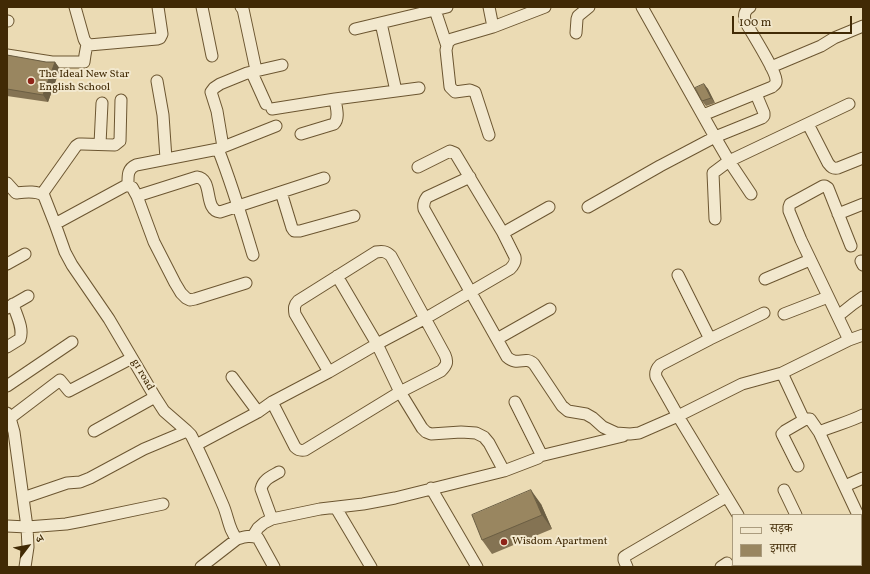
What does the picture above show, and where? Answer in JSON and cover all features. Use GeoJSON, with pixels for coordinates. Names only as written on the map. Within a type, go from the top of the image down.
{"type":"FeatureCollection","features":[{"type":"Feature","properties":{"kind":"street"},"geometry":{"type":"LineString","coordinates":[[7,54],[52,62],[84,62],[87,44],[74,7]]}},
{"type":"Feature","properties":{"kind":"street"},"geometry":{"type":"LineString","coordinates":[[87,44],[90,45],[160,38],[162,34],[158,7]]}},
{"type":"Feature","properties":{"kind":"street"},"geometry":{"type":"LineString","coordinates":[[202,7],[212,56]]}},
{"type":"Feature","properties":{"kind":"street"},"geometry":{"type":"LineString","coordinates":[[240,7],[243,9],[248,73]]}},
{"type":"Feature","properties":{"kind":"street"},"geometry":{"type":"LineString","coordinates":[[355,29],[381,23],[412,11],[435,10],[447,7]]}},
{"type":"Feature","properties":{"kind":"street"},"geometry":{"type":"LineString","coordinates":[[489,7],[493,27]]}},
{"type":"Feature","properties":{"kind":"street"},"geometry":{"type":"LineString","coordinates":[[447,46],[448,42],[452,39],[493,27],[545,7]]}},
{"type":"Feature","properties":{"kind":"street"},"geometry":{"type":"LineString","coordinates":[[576,33],[578,16],[589,7]]}},
{"type":"Feature","properties":{"kind":"street"},"geometry":{"type":"LineString","coordinates":[[642,7],[715,137],[751,194]]}},
{"type":"Feature","properties":{"kind":"street"},"geometry":{"type":"LineString","coordinates":[[703,115],[772,88],[777,82],[771,67],[745,21],[744,15],[746,10],[750,7]]}},
{"type":"Feature","properties":{"kind":"street"},"geometry":{"type":"LineString","coordinates":[[435,10],[447,46],[450,87],[455,92],[470,90],[476,92],[489,135]]}},
{"type":"Feature","properties":{"kind":"street"},"geometry":{"type":"LineString","coordinates":[[381,23],[396,91]]}},
{"type":"Feature","properties":{"kind":"street"},"geometry":{"type":"LineString","coordinates":[[771,67],[822,46],[834,38],[863,26]]}},
{"type":"Feature","properties":{"kind":"street"},"geometry":{"type":"LineString","coordinates":[[253,254],[220,148],[217,111],[211,92],[220,84],[248,73],[282,65]]}},
{"type":"Feature","properties":{"kind":"street"},"geometry":{"type":"LineString","coordinates":[[248,73],[252,73],[269,106],[419,88]]}},
{"type":"Feature","properties":{"kind":"street"},"geometry":{"type":"LineString","coordinates":[[157,82],[166,159]]}},
{"type":"Feature","properties":{"kind":"street"},"geometry":{"type":"LineString","coordinates":[[588,207],[715,137],[762,118],[764,113],[756,94]]}},
{"type":"Feature","properties":{"kind":"street"},"geometry":{"type":"LineString","coordinates":[[300,134],[337,122],[338,118],[335,99]]}},
{"type":"Feature","properties":{"kind":"street"},"geometry":{"type":"LineString","coordinates":[[7,199],[16,192],[35,192],[42,194],[76,146],[79,144],[116,145],[120,141],[122,100]]}},
{"type":"Feature","properties":{"kind":"street"},"geometry":{"type":"LineString","coordinates":[[100,144],[102,103]]}},
{"type":"Feature","properties":{"kind":"street"},"geometry":{"type":"LineString","coordinates":[[715,219],[713,173],[729,161],[849,104]]}},
{"type":"Feature","properties":{"kind":"street"},"geometry":{"type":"LineString","coordinates":[[808,124],[832,168],[835,169],[863,158]]}},
{"type":"Feature","properties":{"kind":"street"},"geometry":{"type":"LineString","coordinates":[[128,186],[129,169],[136,165],[220,148],[276,126]]}},
{"type":"Feature","properties":{"kind":"street"},"geometry":{"type":"LineString","coordinates":[[196,445],[426,318],[510,269],[514,265],[516,257],[455,153],[450,151],[418,167]]}},
{"type":"Feature","properties":{"kind":"street"},"geometry":{"type":"LineString","coordinates":[[137,196],[197,177],[204,181],[211,205],[216,211],[220,212],[324,178]]}},
{"type":"Feature","properties":{"kind":"street"},"geometry":{"type":"LineString","coordinates":[[470,177],[427,198],[423,204],[424,209],[507,357],[516,362],[531,361],[562,406],[568,411],[586,414],[603,427],[616,433],[630,434]]}},
{"type":"Feature","properties":{"kind":"street"},"geometry":{"type":"LineString","coordinates":[[7,183],[16,192]]}},
{"type":"Feature","properties":{"kind":"street"},"geometry":{"type":"LineString","coordinates":[[55,224],[125,186],[132,187],[137,196],[154,242],[175,283],[186,298],[190,300],[195,299],[246,283]]}},
{"type":"Feature","properties":{"kind":"street"},"geometry":{"type":"LineString","coordinates":[[849,340],[801,240],[789,211],[790,204],[822,186],[828,188],[851,246]]}},
{"type":"Feature","properties":{"kind":"street"},"geometry":{"type":"LineString","coordinates":[[281,192],[294,231],[300,231],[354,216]]}},
{"type":"Feature","properties":{"kind":"street","name":"g1 road"},"geometry":{"type":"LineString","coordinates":[[42,194],[55,224],[64,252],[109,319],[164,411],[187,430],[196,445],[227,516],[233,535],[237,539]]}},
{"type":"Feature","properties":{"kind":"street"},"geometry":{"type":"LineString","coordinates":[[838,214],[863,204]]}},
{"type":"Feature","properties":{"kind":"street"},"geometry":{"type":"LineString","coordinates":[[503,233],[549,207]]}},
{"type":"Feature","properties":{"kind":"street"},"geometry":{"type":"LineString","coordinates":[[272,402],[295,447],[301,451],[400,392],[441,371],[446,366],[447,361],[445,355],[426,318],[391,256],[387,252],[376,252],[295,304],[295,314],[329,372]]}},
{"type":"Feature","properties":{"kind":"street"},"geometry":{"type":"LineString","coordinates":[[7,264],[25,254]]}},
{"type":"Feature","properties":{"kind":"street"},"geometry":{"type":"LineString","coordinates":[[765,279],[810,260]]}},
{"type":"Feature","properties":{"kind":"street"},"geometry":{"type":"LineString","coordinates":[[678,275],[710,339]]}},
{"type":"Feature","properties":{"kind":"street"},"geometry":{"type":"LineString","coordinates":[[337,276],[377,344],[400,392],[422,428],[431,434],[476,432],[489,442],[504,471]]}},
{"type":"Feature","properties":{"kind":"street"},"geometry":{"type":"LineString","coordinates":[[7,347],[20,339],[21,335],[21,330],[10,306],[28,296]]}},
{"type":"Feature","properties":{"kind":"street"},"geometry":{"type":"LineString","coordinates":[[784,314],[828,297]]}},
{"type":"Feature","properties":{"kind":"street"},"geometry":{"type":"LineString","coordinates":[[838,316],[863,298]]}},
{"type":"Feature","properties":{"kind":"street"},"geometry":{"type":"LineString","coordinates":[[497,339],[550,308]]}},
{"type":"Feature","properties":{"kind":"street"},"geometry":{"type":"LineString","coordinates":[[737,514],[726,498],[678,416],[656,377],[655,372],[660,365],[764,313]]}},
{"type":"Feature","properties":{"kind":"street"},"geometry":{"type":"LineString","coordinates":[[253,536],[258,528],[272,519],[320,509],[363,504],[394,498],[504,471],[540,456],[639,433],[678,416],[742,384],[782,373],[849,340],[863,335]]}},
{"type":"Feature","properties":{"kind":"street"},"geometry":{"type":"LineString","coordinates":[[7,386],[72,342]]}},
{"type":"Feature","properties":{"kind":"street"},"geometry":{"type":"LineString","coordinates":[[25,567],[28,547],[27,527],[16,442],[9,416],[60,380],[69,391],[132,358]]}},
{"type":"Feature","properties":{"kind":"street"},"geometry":{"type":"LineString","coordinates":[[782,373],[804,420]]}},
{"type":"Feature","properties":{"kind":"street"},"geometry":{"type":"LineString","coordinates":[[232,377],[258,412]]}},
{"type":"Feature","properties":{"kind":"street"},"geometry":{"type":"LineString","coordinates":[[94,431],[155,397]]}},
{"type":"Feature","properties":{"kind":"street"},"geometry":{"type":"LineString","coordinates":[[515,402],[540,452],[540,456]]}},
{"type":"Feature","properties":{"kind":"street"},"geometry":{"type":"LineString","coordinates":[[818,432],[863,415]]}},
{"type":"Feature","properties":{"kind":"street"},"geometry":{"type":"LineString","coordinates":[[798,466],[782,434],[804,420],[810,419],[818,432],[858,514]]}},
{"type":"Feature","properties":{"kind":"street"},"geometry":{"type":"LineString","coordinates":[[23,498],[67,483],[80,482],[90,478],[144,449],[187,430]]}},
{"type":"Feature","properties":{"kind":"street"},"geometry":{"type":"LineString","coordinates":[[7,450],[16,442]]}},
{"type":"Feature","properties":{"kind":"street"},"geometry":{"type":"LineString","coordinates":[[272,519],[261,489],[265,480],[279,472]]}},
{"type":"Feature","properties":{"kind":"street"},"geometry":{"type":"LineString","coordinates":[[845,486],[863,478]]}},
{"type":"Feature","properties":{"kind":"street"},"geometry":{"type":"LineString","coordinates":[[430,488],[476,567]]}},
{"type":"Feature","properties":{"kind":"street"},"geometry":{"type":"LineString","coordinates":[[784,490],[796,514]]}},
{"type":"Feature","properties":{"kind":"street"},"geometry":{"type":"LineString","coordinates":[[627,567],[624,557],[726,498]]}},
{"type":"Feature","properties":{"kind":"street"},"geometry":{"type":"LineString","coordinates":[[7,526],[27,527],[82,522],[163,504]]}},
{"type":"Feature","properties":{"kind":"street"},"geometry":{"type":"LineString","coordinates":[[336,508],[371,567]]}},
{"type":"Feature","properties":{"kind":"street"},"geometry":{"type":"LineString","coordinates":[[201,567],[237,539],[247,536],[258,538],[274,567]]}},
{"type":"Feature","properties":{"kind":"building","name":"The Ideal New Star English School"},"geometry":{"type":"Polygon","coordinates":[[[7,55],[46,62],[55,62],[43,95],[7,89],[7,55]]]}},
{"type":"Feature","properties":{"kind":"building"},"geometry":{"type":"Polygon","coordinates":[[[704,84],[711,98],[702,101],[695,88],[704,84]]]}},
{"type":"Feature","properties":{"kind":"building"},"geometry":{"type":"Polygon","coordinates":[[[531,490],[542,515],[482,540],[472,515],[531,490]]]}},
{"type":"Feature","properties":{"kind":"place","name":"The Ideal New Star English School"},"geometry":{"type":"Point","coordinates":[31,81]}},
{"type":"Feature","properties":{"kind":"place","name":"Wisdom Apartment"},"geometry":{"type":"Point","coordinates":[504,542]}}]}
